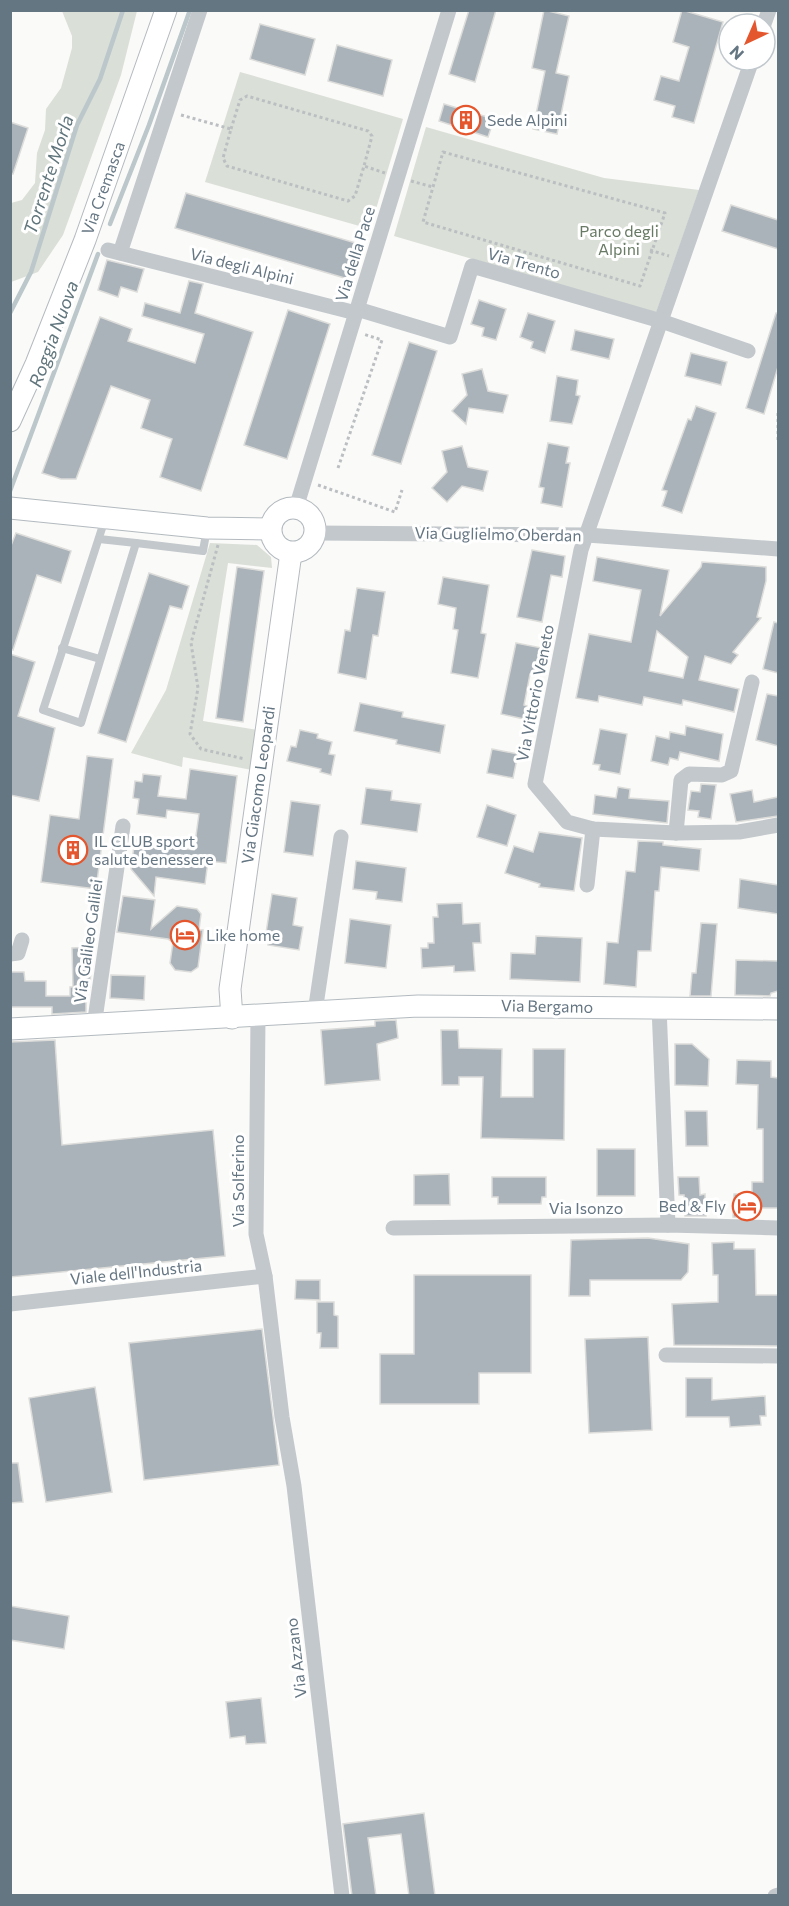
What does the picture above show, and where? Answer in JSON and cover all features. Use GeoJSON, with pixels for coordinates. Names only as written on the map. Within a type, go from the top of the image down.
{"type":"FeatureCollection","features":[{"type":"Feature","properties":{"kind":"street","name":"Via Cremasca"},"geometry":{"type":"LineString","coordinates":[[10,421],[36,364],[85,240],[166,10]]}},
{"type":"Feature","properties":{"kind":"street","name":"Via degli Alpini"},"geometry":{"type":"LineString","coordinates":[[200,10],[147,169],[114,251],[357,311]]}},
{"type":"Feature","properties":{"kind":"street","name":"Via della Pace"},"geometry":{"type":"LineString","coordinates":[[296,508],[449,10]]}},
{"type":"Feature","properties":{"kind":"street"},"geometry":{"type":"LineString","coordinates":[[587,535],[748,72]]}},
{"type":"Feature","properties":{"kind":"street","name":"Via Trento"},"geometry":{"type":"LineString","coordinates":[[357,311],[450,337],[472,266],[661,321],[748,351]]}},
{"type":"Feature","properties":{"kind":"street","name":"Via Cremasca"},"geometry":{"type":"LineString","coordinates":[[10,401],[36,364]]}},
{"type":"Feature","properties":{"kind":"street"},"geometry":{"type":"LineString","coordinates":[[10,508],[215,528],[270,529]]}},
{"type":"Feature","properties":{"kind":"street"},"geometry":{"type":"LineString","coordinates":[[296,508],[311,518],[315,533],[311,543],[305,549],[291,553],[276,545],[270,529],[279,513],[296,508]]}},
{"type":"Feature","properties":{"kind":"street","name":"Via Guglielmo Oberdan"},"geometry":{"type":"LineString","coordinates":[[315,533],[587,535],[778,549]]}},
{"type":"Feature","properties":{"kind":"street","name":"Via Vittorio Veneto"},"geometry":{"type":"LineString","coordinates":[[587,535],[580,550],[535,784],[567,822],[593,829],[676,833],[739,832],[778,825]]}},
{"type":"Feature","properties":{"kind":"street","name":"Via Giacomo Leopardi"},"geometry":{"type":"LineString","coordinates":[[232,1018],[230,989],[291,553]]}},
{"type":"Feature","properties":{"kind":"street"},"geometry":{"type":"LineString","coordinates":[[676,833],[681,780],[689,774],[722,775],[731,771],[752,682]]}},
{"type":"Feature","properties":{"kind":"street","name":"Via Galileo Galilei"},"geometry":{"type":"LineString","coordinates":[[94,1026],[123,826]]}},
{"type":"Feature","properties":{"kind":"street"},"geometry":{"type":"LineString","coordinates":[[587,885],[593,829]]}},
{"type":"Feature","properties":{"kind":"street"},"geometry":{"type":"LineString","coordinates":[[315,1012],[341,837]]}},
{"type":"Feature","properties":{"kind":"street"},"geometry":{"type":"LineString","coordinates":[[10,954],[18,953],[22,940]]}},
{"type":"Feature","properties":{"kind":"street","name":"Via Bergamo"},"geometry":{"type":"LineString","coordinates":[[10,1029],[427,1006],[778,1009]]}},
{"type":"Feature","properties":{"kind":"street"},"geometry":{"type":"LineString","coordinates":[[659,1007],[668,1225]]}},
{"type":"Feature","properties":{"kind":"street","name":"Via Solferino"},"geometry":{"type":"LineString","coordinates":[[258,1016],[256,1234],[264,1276],[282,1417]]}},
{"type":"Feature","properties":{"kind":"street","name":"Via Isonzo"},"geometry":{"type":"LineString","coordinates":[[393,1228],[668,1225],[778,1228]]}},
{"type":"Feature","properties":{"kind":"street","name":"Viale dell'Industria"},"geometry":{"type":"LineString","coordinates":[[10,1304],[264,1276]]}},
{"type":"Feature","properties":{"kind":"street"},"geometry":{"type":"LineString","coordinates":[[666,1355],[778,1356]]}},
{"type":"Feature","properties":{"kind":"street","name":"Via Azzano"},"geometry":{"type":"LineString","coordinates":[[282,1417],[294,1486],[342,1896]]}},
{"type":"Feature","properties":{"kind":"lane"},"geometry":{"type":"LineString","coordinates":[[105,518],[43,710],[81,723],[136,543]]}},
{"type":"Feature","properties":{"kind":"lane"},"geometry":{"type":"LineString","coordinates":[[99,538],[203,551],[215,528]]}},
{"type":"Feature","properties":{"kind":"lane"},"geometry":{"type":"LineString","coordinates":[[62,648],[100,659]]}},
{"type":"Feature","properties":{"kind":"path"},"geometry":{"type":"LineString","coordinates":[[247,96],[368,131],[372,136],[364,166],[355,196],[348,201],[227,166],[223,158],[240,100],[247,96]]}},
{"type":"Feature","properties":{"kind":"path"},"geometry":{"type":"LineString","coordinates":[[167,111],[231,129]]}},
{"type":"Feature","properties":{"kind":"path"},"geometry":{"type":"LineString","coordinates":[[443,152],[665,213],[650,250],[640,286],[423,222],[443,152]]}},
{"type":"Feature","properties":{"kind":"path"},"geometry":{"type":"LineString","coordinates":[[364,166],[433,187]]}},
{"type":"Feature","properties":{"kind":"path"},"geometry":{"type":"LineString","coordinates":[[650,250],[682,260]]}},
{"type":"Feature","properties":{"kind":"path"},"geometry":{"type":"LineString","coordinates":[[338,468],[382,340],[356,332]]}},
{"type":"Feature","properties":{"kind":"path"},"geometry":{"type":"LineString","coordinates":[[778,413],[778,441]]}},
{"type":"Feature","properties":{"kind":"path"},"geometry":{"type":"LineString","coordinates":[[305,480],[395,512],[402,490]]}},
{"type":"Feature","properties":{"kind":"path"},"geometry":{"type":"LineString","coordinates":[[215,528],[191,643],[198,688],[190,734],[201,748],[262,763]]}},
{"type":"Feature","properties":{"kind":"green space"},"geometry":{"type":"Polygon","coordinates":[[[62,11],[137,11],[121,75],[63,235],[38,272],[11,282],[11,203],[22,200],[35,183],[37,153],[45,130],[46,109],[61,88],[72,48],[72,36],[62,11]]]}},
{"type":"Feature","properties":{"kind":"green space"},"geometry":{"type":"Polygon","coordinates":[[[240,72],[403,119],[370,229],[205,182],[240,72]]]}},
{"type":"Feature","properties":{"kind":"green space","name":"Parco degli Alpini"},"geometry":{"type":"Polygon","coordinates":[[[426,127],[604,178],[699,190],[656,313],[394,236],[426,127]]]}},
{"type":"Feature","properties":{"kind":"green space"},"geometry":{"type":"Polygon","coordinates":[[[210,543],[257,545],[271,557],[272,568],[228,563],[203,721],[257,730],[252,770],[183,757],[182,767],[131,753],[166,690],[210,543]]]}},
{"type":"Feature","properties":{"kind":"building"},"geometry":{"type":"Polygon","coordinates":[[[469,10],[496,10],[475,82],[449,74],[469,10]]]}},
{"type":"Feature","properties":{"kind":"building"},"geometry":{"type":"Polygon","coordinates":[[[544,10],[569,16],[556,73],[569,76],[557,134],[533,129],[545,71],[532,68],[544,10]]]}},
{"type":"Feature","properties":{"kind":"building"},"geometry":{"type":"Polygon","coordinates":[[[682,10],[717,20],[717,43],[694,123],[672,117],[675,106],[654,100],[661,76],[679,81],[689,47],[673,42],[682,10]]]}},
{"type":"Feature","properties":{"kind":"building"},"geometry":{"type":"Polygon","coordinates":[[[260,24],[315,39],[305,75],[250,59],[260,24]]]}},
{"type":"Feature","properties":{"kind":"building"},"geometry":{"type":"Polygon","coordinates":[[[337,45],[392,60],[383,96],[328,81],[337,45]]]}},
{"type":"Feature","properties":{"kind":"building","name":"Sede Alpini"},"geometry":{"type":"Polygon","coordinates":[[[444,104],[494,119],[488,137],[439,121],[444,104]]]}},
{"type":"Feature","properties":{"kind":"building"},"geometry":{"type":"Polygon","coordinates":[[[10,122],[28,128],[13,174],[10,174],[10,122]]]}},
{"type":"Feature","properties":{"kind":"building"},"geometry":{"type":"Polygon","coordinates":[[[186,193],[359,244],[348,279],[175,228],[186,193]]]}},
{"type":"Feature","properties":{"kind":"building"},"geometry":{"type":"Polygon","coordinates":[[[731,205],[778,220],[778,249],[722,231],[731,205]]]}},
{"type":"Feature","properties":{"kind":"building"},"geometry":{"type":"Polygon","coordinates":[[[107,260],[144,269],[137,292],[121,287],[118,297],[98,290],[107,260]]]}},
{"type":"Feature","properties":{"kind":"building"},"geometry":{"type":"Polygon","coordinates":[[[189,281],[203,284],[195,313],[253,332],[201,491],[160,477],[172,439],[141,428],[150,400],[111,386],[76,479],[61,479],[42,473],[100,317],[132,329],[128,341],[195,363],[204,334],[142,316],[145,303],[180,313],[189,281]]]}},
{"type":"Feature","properties":{"kind":"building"},"geometry":{"type":"Polygon","coordinates":[[[479,300],[506,309],[496,340],[482,336],[484,328],[471,324],[479,300]]]}},
{"type":"Feature","properties":{"kind":"building"},"geometry":{"type":"Polygon","coordinates":[[[288,310],[330,324],[287,459],[244,445],[288,310]]]}},
{"type":"Feature","properties":{"kind":"building"},"geometry":{"type":"Polygon","coordinates":[[[528,313],[555,321],[545,353],[531,348],[533,342],[520,337],[528,313]]]}},
{"type":"Feature","properties":{"kind":"building"},"geometry":{"type":"Polygon","coordinates":[[[776,313],[778,313],[778,367],[764,414],[746,408],[776,313]]]}},
{"type":"Feature","properties":{"kind":"building"},"geometry":{"type":"Polygon","coordinates":[[[575,330],[614,339],[609,359],[571,350],[575,330]]]}},
{"type":"Feature","properties":{"kind":"building"},"geometry":{"type":"Polygon","coordinates":[[[409,342],[437,351],[401,464],[372,455],[409,342]]]}},
{"type":"Feature","properties":{"kind":"building"},"geometry":{"type":"Polygon","coordinates":[[[691,353],[727,362],[721,385],[685,376],[691,353]]]}},
{"type":"Feature","properties":{"kind":"building"},"geometry":{"type":"Polygon","coordinates":[[[482,369],[488,391],[508,395],[503,413],[469,408],[466,424],[452,411],[467,395],[462,374],[482,369]]]}},
{"type":"Feature","properties":{"kind":"building"},"geometry":{"type":"Polygon","coordinates":[[[557,376],[578,380],[576,395],[580,396],[572,424],[550,421],[557,376]]]}},
{"type":"Feature","properties":{"kind":"building"},"geometry":{"type":"Polygon","coordinates":[[[696,406],[716,413],[682,513],[662,506],[667,491],[662,490],[688,419],[691,420],[696,406]]]}},
{"type":"Feature","properties":{"kind":"building"},"geometry":{"type":"Polygon","coordinates":[[[548,443],[569,447],[566,463],[570,463],[562,507],[541,503],[544,488],[539,487],[548,443]]]}},
{"type":"Feature","properties":{"kind":"building"},"geometry":{"type":"Polygon","coordinates":[[[462,446],[468,467],[488,471],[483,491],[462,486],[447,502],[432,488],[447,472],[442,451],[462,446]]]}},
{"type":"Feature","properties":{"kind":"building"},"geometry":{"type":"Polygon","coordinates":[[[16,533],[71,551],[61,583],[37,575],[13,650],[10,649],[10,548],[16,533]]]}},
{"type":"Feature","properties":{"kind":"building"},"geometry":{"type":"Polygon","coordinates":[[[532,550],[565,556],[562,577],[551,575],[542,622],[517,617],[532,550]]]}},
{"type":"Feature","properties":{"kind":"building"},"geometry":{"type":"Polygon","coordinates":[[[597,557],[669,570],[660,616],[701,567],[702,562],[766,567],[766,581],[757,617],[761,618],[733,652],[738,655],[731,664],[705,656],[699,680],[739,689],[734,712],[683,700],[682,705],[644,697],[642,705],[599,696],[598,702],[576,698],[589,634],[631,642],[641,590],[593,581],[597,557]],[[657,631],[649,671],[683,678],[688,657],[657,631]]]}},
{"type":"Feature","properties":{"kind":"building"},"geometry":{"type":"Polygon","coordinates":[[[237,567],[264,571],[243,722],[216,718],[237,567]]]}},
{"type":"Feature","properties":{"kind":"building"},"geometry":{"type":"Polygon","coordinates":[[[149,573],[189,586],[182,609],[170,606],[126,742],[98,733],[149,573]]]}},
{"type":"Feature","properties":{"kind":"building"},"geometry":{"type":"Polygon","coordinates":[[[443,577],[489,585],[481,633],[486,634],[478,678],[451,673],[458,630],[453,629],[456,608],[438,604],[443,577]]]}},
{"type":"Feature","properties":{"kind":"building"},"geometry":{"type":"Polygon","coordinates":[[[357,588],[385,592],[378,636],[373,635],[366,679],[338,673],[345,630],[350,631],[357,588]]]}},
{"type":"Feature","properties":{"kind":"building"},"geometry":{"type":"Polygon","coordinates":[[[774,622],[778,623],[778,673],[763,669],[774,622]]]}},
{"type":"Feature","properties":{"kind":"building"},"geometry":{"type":"Polygon","coordinates":[[[516,643],[542,648],[537,675],[530,674],[524,705],[527,706],[524,719],[501,714],[516,643]]]}},
{"type":"Feature","properties":{"kind":"building"},"geometry":{"type":"Polygon","coordinates":[[[10,654],[35,662],[18,716],[55,728],[39,801],[10,795],[10,654]]]}},
{"type":"Feature","properties":{"kind":"building"},"geometry":{"type":"Polygon","coordinates":[[[767,694],[778,696],[778,746],[756,740],[767,694]]]}},
{"type":"Feature","properties":{"kind":"building"},"geometry":{"type":"Polygon","coordinates":[[[360,703],[403,712],[402,717],[445,725],[440,753],[396,744],[397,740],[354,731],[360,703]]]}},
{"type":"Feature","properties":{"kind":"building"},"geometry":{"type":"Polygon","coordinates":[[[686,726],[723,734],[719,761],[680,752],[678,760],[670,758],[668,765],[651,761],[656,736],[669,739],[670,732],[685,735],[686,726]]]}},
{"type":"Feature","properties":{"kind":"building"},"geometry":{"type":"Polygon","coordinates":[[[600,729],[627,734],[620,774],[599,770],[600,765],[593,764],[600,729]]]}},
{"type":"Feature","properties":{"kind":"building"},"geometry":{"type":"Polygon","coordinates":[[[300,730],[318,734],[317,738],[332,742],[329,754],[335,755],[331,775],[320,772],[321,769],[287,761],[291,746],[296,747],[300,730]]]}},
{"type":"Feature","properties":{"kind":"building"},"geometry":{"type":"Polygon","coordinates":[[[492,749],[518,754],[513,778],[487,773],[492,749]]]}},
{"type":"Feature","properties":{"kind":"building","name":"IL CLUB sport salute benessere"},"geometry":{"type":"Polygon","coordinates":[[[87,756],[113,759],[96,889],[41,882],[50,815],[79,819],[87,756]]]}},
{"type":"Feature","properties":{"kind":"building"},"geometry":{"type":"Polygon","coordinates":[[[190,769],[237,776],[226,863],[208,861],[205,884],[156,877],[154,896],[131,869],[135,838],[159,841],[159,845],[194,850],[199,814],[167,810],[166,818],[137,814],[139,799],[133,798],[135,781],[142,782],[143,774],[161,776],[158,796],[186,799],[190,769]]]}},
{"type":"Feature","properties":{"kind":"building"},"geometry":{"type":"Polygon","coordinates":[[[701,784],[716,785],[711,819],[698,817],[699,811],[688,810],[691,791],[700,792],[701,784]]]}},
{"type":"Feature","properties":{"kind":"building"},"geometry":{"type":"Polygon","coordinates":[[[618,787],[630,789],[629,798],[669,801],[667,823],[593,814],[595,795],[616,798],[618,787]]]}},
{"type":"Feature","properties":{"kind":"building"},"geometry":{"type":"Polygon","coordinates":[[[366,788],[392,791],[391,800],[421,804],[417,832],[361,824],[366,788]]]}},
{"type":"Feature","properties":{"kind":"building"},"geometry":{"type":"Polygon","coordinates":[[[752,790],[754,802],[778,797],[778,816],[736,822],[730,794],[752,790]]]}},
{"type":"Feature","properties":{"kind":"building"},"geometry":{"type":"Polygon","coordinates":[[[291,801],[320,805],[313,856],[284,852],[291,801]]]}},
{"type":"Feature","properties":{"kind":"building"},"geometry":{"type":"Polygon","coordinates":[[[487,805],[516,815],[507,846],[477,837],[487,805]]]}},
{"type":"Feature","properties":{"kind":"building"},"geometry":{"type":"Polygon","coordinates":[[[539,832],[582,838],[574,891],[539,887],[540,884],[505,873],[514,846],[533,852],[539,832]]]}},
{"type":"Feature","properties":{"kind":"building"},"geometry":{"type":"Polygon","coordinates":[[[638,841],[663,842],[663,845],[701,849],[699,871],[661,867],[659,891],[655,891],[651,951],[638,951],[636,987],[604,984],[607,942],[618,943],[626,871],[635,872],[638,841]]]}},
{"type":"Feature","properties":{"kind":"building"},"geometry":{"type":"Polygon","coordinates":[[[356,861],[406,868],[402,902],[376,899],[377,892],[353,889],[356,861]]]}},
{"type":"Feature","properties":{"kind":"building"},"geometry":{"type":"Polygon","coordinates":[[[740,879],[778,885],[778,914],[738,908],[740,879]]]}},
{"type":"Feature","properties":{"kind":"building"},"geometry":{"type":"Polygon","coordinates":[[[272,894],[297,898],[293,925],[303,927],[299,950],[268,945],[270,934],[266,933],[272,894]]]}},
{"type":"Feature","properties":{"kind":"building"},"geometry":{"type":"Polygon","coordinates":[[[123,896],[155,900],[151,929],[177,906],[197,909],[201,914],[199,930],[203,930],[198,967],[191,972],[175,970],[170,963],[173,942],[168,939],[117,932],[123,896]]]}},
{"type":"Feature","properties":{"kind":"building"},"geometry":{"type":"Polygon","coordinates":[[[462,903],[463,924],[480,923],[481,943],[473,943],[475,971],[454,972],[454,966],[422,968],[421,948],[428,948],[428,943],[434,943],[433,917],[438,917],[437,904],[462,903]]]}},
{"type":"Feature","properties":{"kind":"building"},"geometry":{"type":"Polygon","coordinates":[[[350,919],[391,925],[386,968],[345,963],[350,919]]]}},
{"type":"Feature","properties":{"kind":"building"},"geometry":{"type":"Polygon","coordinates":[[[701,923],[717,924],[711,996],[690,996],[692,973],[696,973],[701,923]]]}},
{"type":"Feature","properties":{"kind":"building"},"geometry":{"type":"Polygon","coordinates":[[[536,936],[582,938],[580,982],[510,979],[511,953],[535,954],[536,936]]]}},
{"type":"Feature","properties":{"kind":"building"},"geometry":{"type":"Polygon","coordinates":[[[92,947],[90,987],[86,987],[86,1012],[52,1014],[52,1007],[10,1007],[10,972],[24,972],[25,981],[46,981],[46,996],[70,996],[70,987],[73,987],[72,948],[92,947]]]}},
{"type":"Feature","properties":{"kind":"building"},"geometry":{"type":"Polygon","coordinates":[[[736,960],[778,961],[778,991],[771,993],[770,996],[735,995],[736,960]]]}},
{"type":"Feature","properties":{"kind":"building"},"geometry":{"type":"Polygon","coordinates":[[[111,975],[145,976],[144,1000],[110,998],[111,975]]]}},
{"type":"Feature","properties":{"kind":"building"},"geometry":{"type":"Polygon","coordinates":[[[396,1020],[398,1038],[377,1044],[380,1080],[325,1085],[321,1030],[375,1026],[375,1021],[396,1020]]]}},
{"type":"Feature","properties":{"kind":"building"},"geometry":{"type":"Polygon","coordinates":[[[441,1030],[458,1030],[459,1048],[502,1049],[501,1097],[533,1097],[533,1049],[565,1049],[564,1140],[481,1138],[483,1077],[459,1077],[459,1085],[442,1085],[441,1030]]]}},
{"type":"Feature","properties":{"kind":"building"},"geometry":{"type":"Polygon","coordinates":[[[55,1040],[62,1145],[213,1130],[225,1256],[10,1277],[10,1042],[55,1040]]]}},
{"type":"Feature","properties":{"kind":"building"},"geometry":{"type":"Polygon","coordinates":[[[675,1044],[692,1044],[709,1059],[708,1086],[675,1085],[675,1044]]]}},
{"type":"Feature","properties":{"kind":"building"},"geometry":{"type":"Polygon","coordinates":[[[737,1060],[771,1061],[771,1077],[778,1078],[778,1208],[753,1208],[753,1218],[733,1217],[734,1194],[752,1194],[752,1182],[763,1182],[763,1129],[757,1129],[758,1085],[736,1084],[737,1060]]]}},
{"type":"Feature","properties":{"kind":"building"},"geometry":{"type":"Polygon","coordinates":[[[685,1111],[707,1111],[708,1146],[686,1146],[685,1111]]]}},
{"type":"Feature","properties":{"kind":"building"},"geometry":{"type":"Polygon","coordinates":[[[597,1149],[635,1149],[635,1196],[597,1196],[597,1149]]]}},
{"type":"Feature","properties":{"kind":"building"},"geometry":{"type":"Polygon","coordinates":[[[449,1174],[450,1205],[414,1205],[414,1175],[449,1174]]]}},
{"type":"Feature","properties":{"kind":"building"},"geometry":{"type":"Polygon","coordinates":[[[492,1177],[546,1177],[546,1197],[542,1197],[541,1204],[498,1204],[498,1197],[492,1197],[492,1177]]]}},
{"type":"Feature","properties":{"kind":"building"},"geometry":{"type":"Polygon","coordinates":[[[678,1177],[699,1177],[700,1195],[705,1194],[706,1216],[685,1216],[684,1195],[679,1195],[678,1177]]]}},
{"type":"Feature","properties":{"kind":"building"},"geometry":{"type":"Polygon","coordinates":[[[648,1238],[689,1244],[688,1272],[681,1280],[590,1280],[590,1296],[569,1296],[571,1240],[648,1238]]]}},
{"type":"Feature","properties":{"kind":"building"},"geometry":{"type":"Polygon","coordinates":[[[734,1242],[734,1249],[755,1249],[756,1295],[778,1295],[778,1346],[674,1345],[672,1304],[718,1302],[718,1275],[713,1275],[712,1243],[734,1242]]]}},
{"type":"Feature","properties":{"kind":"building"},"geometry":{"type":"Polygon","coordinates":[[[414,1275],[531,1275],[531,1373],[479,1373],[479,1404],[380,1404],[380,1354],[414,1354],[414,1275]]]}},
{"type":"Feature","properties":{"kind":"building"},"geometry":{"type":"Polygon","coordinates":[[[296,1280],[320,1280],[320,1300],[295,1299],[296,1280]]]}},
{"type":"Feature","properties":{"kind":"building"},"geometry":{"type":"Polygon","coordinates":[[[317,1302],[334,1302],[334,1315],[338,1316],[338,1348],[320,1348],[321,1333],[317,1333],[317,1302]]]}},
{"type":"Feature","properties":{"kind":"building"},"geometry":{"type":"Polygon","coordinates":[[[262,1329],[279,1465],[144,1480],[129,1343],[262,1329]]]}},
{"type":"Feature","properties":{"kind":"building"},"geometry":{"type":"Polygon","coordinates":[[[648,1337],[652,1430],[589,1433],[585,1339],[648,1337]]]}},
{"type":"Feature","properties":{"kind":"building"},"geometry":{"type":"Polygon","coordinates":[[[686,1378],[712,1378],[712,1400],[765,1396],[766,1416],[760,1416],[761,1425],[730,1427],[729,1417],[686,1417],[686,1378]]]}},
{"type":"Feature","properties":{"kind":"building"},"geometry":{"type":"Polygon","coordinates":[[[95,1387],[112,1492],[46,1502],[29,1398],[95,1387]]]}},
{"type":"Feature","properties":{"kind":"building"},"geometry":{"type":"Polygon","coordinates":[[[10,1463],[18,1463],[23,1502],[10,1503],[10,1463]]]}},
{"type":"Feature","properties":{"kind":"building"},"geometry":{"type":"Polygon","coordinates":[[[10,1606],[69,1616],[64,1649],[10,1640],[10,1606]]]}},
{"type":"Feature","properties":{"kind":"building"},"geometry":{"type":"Polygon","coordinates":[[[261,1698],[266,1743],[246,1744],[245,1736],[230,1738],[226,1702],[261,1698]]]}},
{"type":"Feature","properties":{"kind":"building"},"geometry":{"type":"Polygon","coordinates":[[[424,1813],[435,1896],[409,1896],[401,1834],[368,1838],[376,1896],[352,1896],[343,1824],[424,1813]]]}},
{"type":"Feature","properties":{"kind":"waterway","name":"Torrente Morla"},"geometry":{"type":"LineString","coordinates":[[10,313],[31,272],[77,125],[100,79],[123,10]]}},
{"type":"Feature","properties":{"kind":"waterway","name":"Roggia Nuova"},"geometry":{"type":"LineString","coordinates":[[110,224],[149,125],[190,10]]}},
{"type":"Feature","properties":{"kind":"waterway","name":"Roggia Nuova"},"geometry":{"type":"LineString","coordinates":[[10,491],[98,254]]}},
{"type":"Feature","properties":{"kind":"place","name":"Sede Alpini"},"geometry":{"type":"Point","coordinates":[466,120]}},
{"type":"Feature","properties":{"kind":"place","name":"IL CLUB sport salute benessere"},"geometry":{"type":"Point","coordinates":[73,850]}},
{"type":"Feature","properties":{"kind":"place","name":"Like home"},"geometry":{"type":"Point","coordinates":[185,935]}},
{"type":"Feature","properties":{"kind":"place","name":"Bed & Fly"},"geometry":{"type":"Point","coordinates":[747,1206]}}]}
